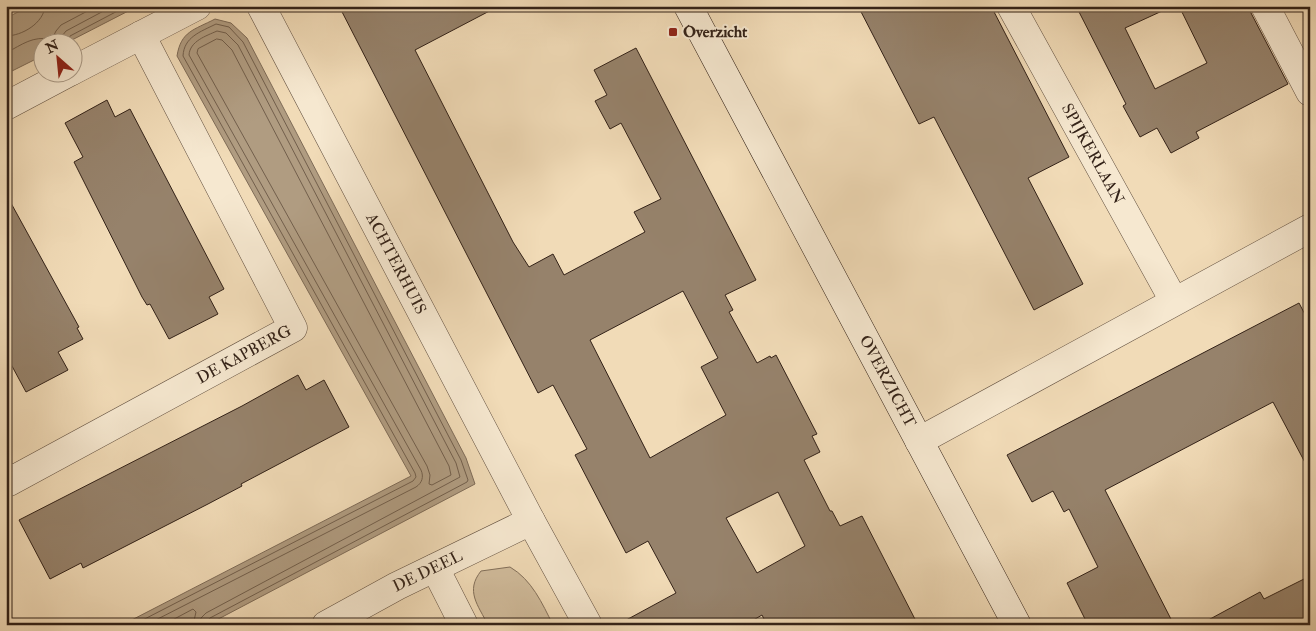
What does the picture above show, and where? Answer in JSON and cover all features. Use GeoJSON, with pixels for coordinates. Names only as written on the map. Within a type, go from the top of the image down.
{"type":"FeatureCollection","features":[{"type":"Feature","properties":{"kind":"street"},"geometry":{"type":"LineString","coordinates":[[82,66],[197,6]]}},
{"type":"Feature","properties":{"kind":"street","name":"ACHTERHUIS"},"geometry":{"type":"LineString","coordinates":[[261,6],[531,521],[588,625]]}},
{"type":"Feature","properties":{"kind":"street","name":"OVERZICHT"},"geometry":{"type":"LineString","coordinates":[[688,6],[1017,625]]}},
{"type":"Feature","properties":{"kind":"street","name":"SPIJKERLAAN"},"geometry":{"type":"LineString","coordinates":[[1011,6],[1174,301]]}},
{"type":"Feature","properties":{"kind":"street"},"geometry":{"type":"LineString","coordinates":[[1265,6],[1310,92]]}},
{"type":"Feature","properties":{"kind":"street","name":"DE KAPBERG"},"geometry":{"type":"LineString","coordinates":[[7,481],[293,328],[141,35]]}},
{"type":"Feature","properties":{"kind":"street"},"geometry":{"type":"LineString","coordinates":[[6,106],[52,82]]}},
{"type":"Feature","properties":{"kind":"street"},"geometry":{"type":"LineString","coordinates":[[919,441],[1310,228]]}},
{"type":"Feature","properties":{"kind":"street","name":"DE DEEL"},"geometry":{"type":"LineString","coordinates":[[326,625],[435,568],[531,521]]}},
{"type":"Feature","properties":{"kind":"street"},"geometry":{"type":"LineString","coordinates":[[435,568],[464,625]]}},
{"type":"Feature","properties":{"kind":"shaded area"},"geometry":{"type":"Polygon","coordinates":[[[510,567],[518,572],[530,585],[553,625],[488,625],[475,598],[474,585],[476,578],[481,571],[510,567]]]}},
{"type":"Feature","properties":{"kind":"water"},"geometry":{"type":"Polygon","coordinates":[[[30,6],[138,6],[82,35],[82,32],[32,32],[32,61],[6,74],[6,18],[30,6]]]}},
{"type":"Feature","properties":{"kind":"water"},"geometry":{"type":"Polygon","coordinates":[[[215,19],[231,23],[247,38],[466,458],[475,484],[207,625],[122,625],[411,476],[177,56],[185,36],[215,19]]]}},
{"type":"Feature","properties":{"kind":"building"},"geometry":{"type":"Polygon","coordinates":[[[339,6],[499,6],[415,50],[513,242],[529,267],[553,254],[564,275],[645,232],[634,212],[661,199],[621,123],[610,129],[595,101],[607,95],[594,70],[636,48],[756,280],[725,295],[733,310],[729,312],[757,363],[776,355],[817,434],[812,436],[820,452],[804,460],[830,511],[832,511],[840,526],[862,516],[918,625],[767,625],[762,615],[745,625],[617,625],[676,593],[648,541],[626,553],[575,455],[587,449],[553,385],[538,393],[339,6]],[[683,291],[590,340],[650,458],[726,415],[701,367],[718,358],[683,291]],[[778,492],[726,518],[757,573],[805,546],[778,492]]]}},
{"type":"Feature","properties":{"kind":"building"},"geometry":{"type":"Polygon","coordinates":[[[858,6],[991,6],[1069,157],[1028,178],[1083,284],[1034,310],[934,117],[919,124],[858,6]]]}},
{"type":"Feature","properties":{"kind":"building"},"geometry":{"type":"Polygon","coordinates":[[[1076,6],[1173,6],[1125,28],[1155,89],[1207,63],[1179,6],[1250,6],[1251,13],[1288,84],[1196,132],[1199,138],[1171,153],[1157,128],[1140,137],[1123,106],[1126,104],[1076,6]]]}},
{"type":"Feature","properties":{"kind":"building"},"geometry":{"type":"Polygon","coordinates":[[[107,100],[115,117],[130,109],[224,289],[209,297],[218,314],[169,339],[150,304],[147,305],[142,297],[74,162],[83,157],[65,123],[107,100]]]}},
{"type":"Feature","properties":{"kind":"building"},"geometry":{"type":"Polygon","coordinates":[[[6,194],[79,327],[77,328],[83,339],[58,352],[68,370],[26,392],[6,355],[6,194]]]}},
{"type":"Feature","properties":{"kind":"building"},"geometry":{"type":"Polygon","coordinates":[[[1299,303],[1310,324],[1310,472],[1273,402],[1105,490],[1174,625],[1088,625],[1067,583],[1098,567],[1069,509],[1064,512],[1053,491],[1032,502],[1007,455],[1299,303]]]}},
{"type":"Feature","properties":{"kind":"building"},"geometry":{"type":"Polygon","coordinates":[[[298,375],[306,390],[324,380],[349,427],[241,484],[242,486],[83,568],[81,563],[50,579],[19,520],[242,406],[298,375]]]}},
{"type":"Feature","properties":{"kind":"building"},"geometry":{"type":"Polygon","coordinates":[[[1310,576],[1310,619],[1299,625],[1199,625],[1260,592],[1264,599],[1310,576]]]}},
{"type":"Feature","properties":{"kind":"place","name":"Overzicht"},"geometry":{"type":"Point","coordinates":[673,32]}}]}
